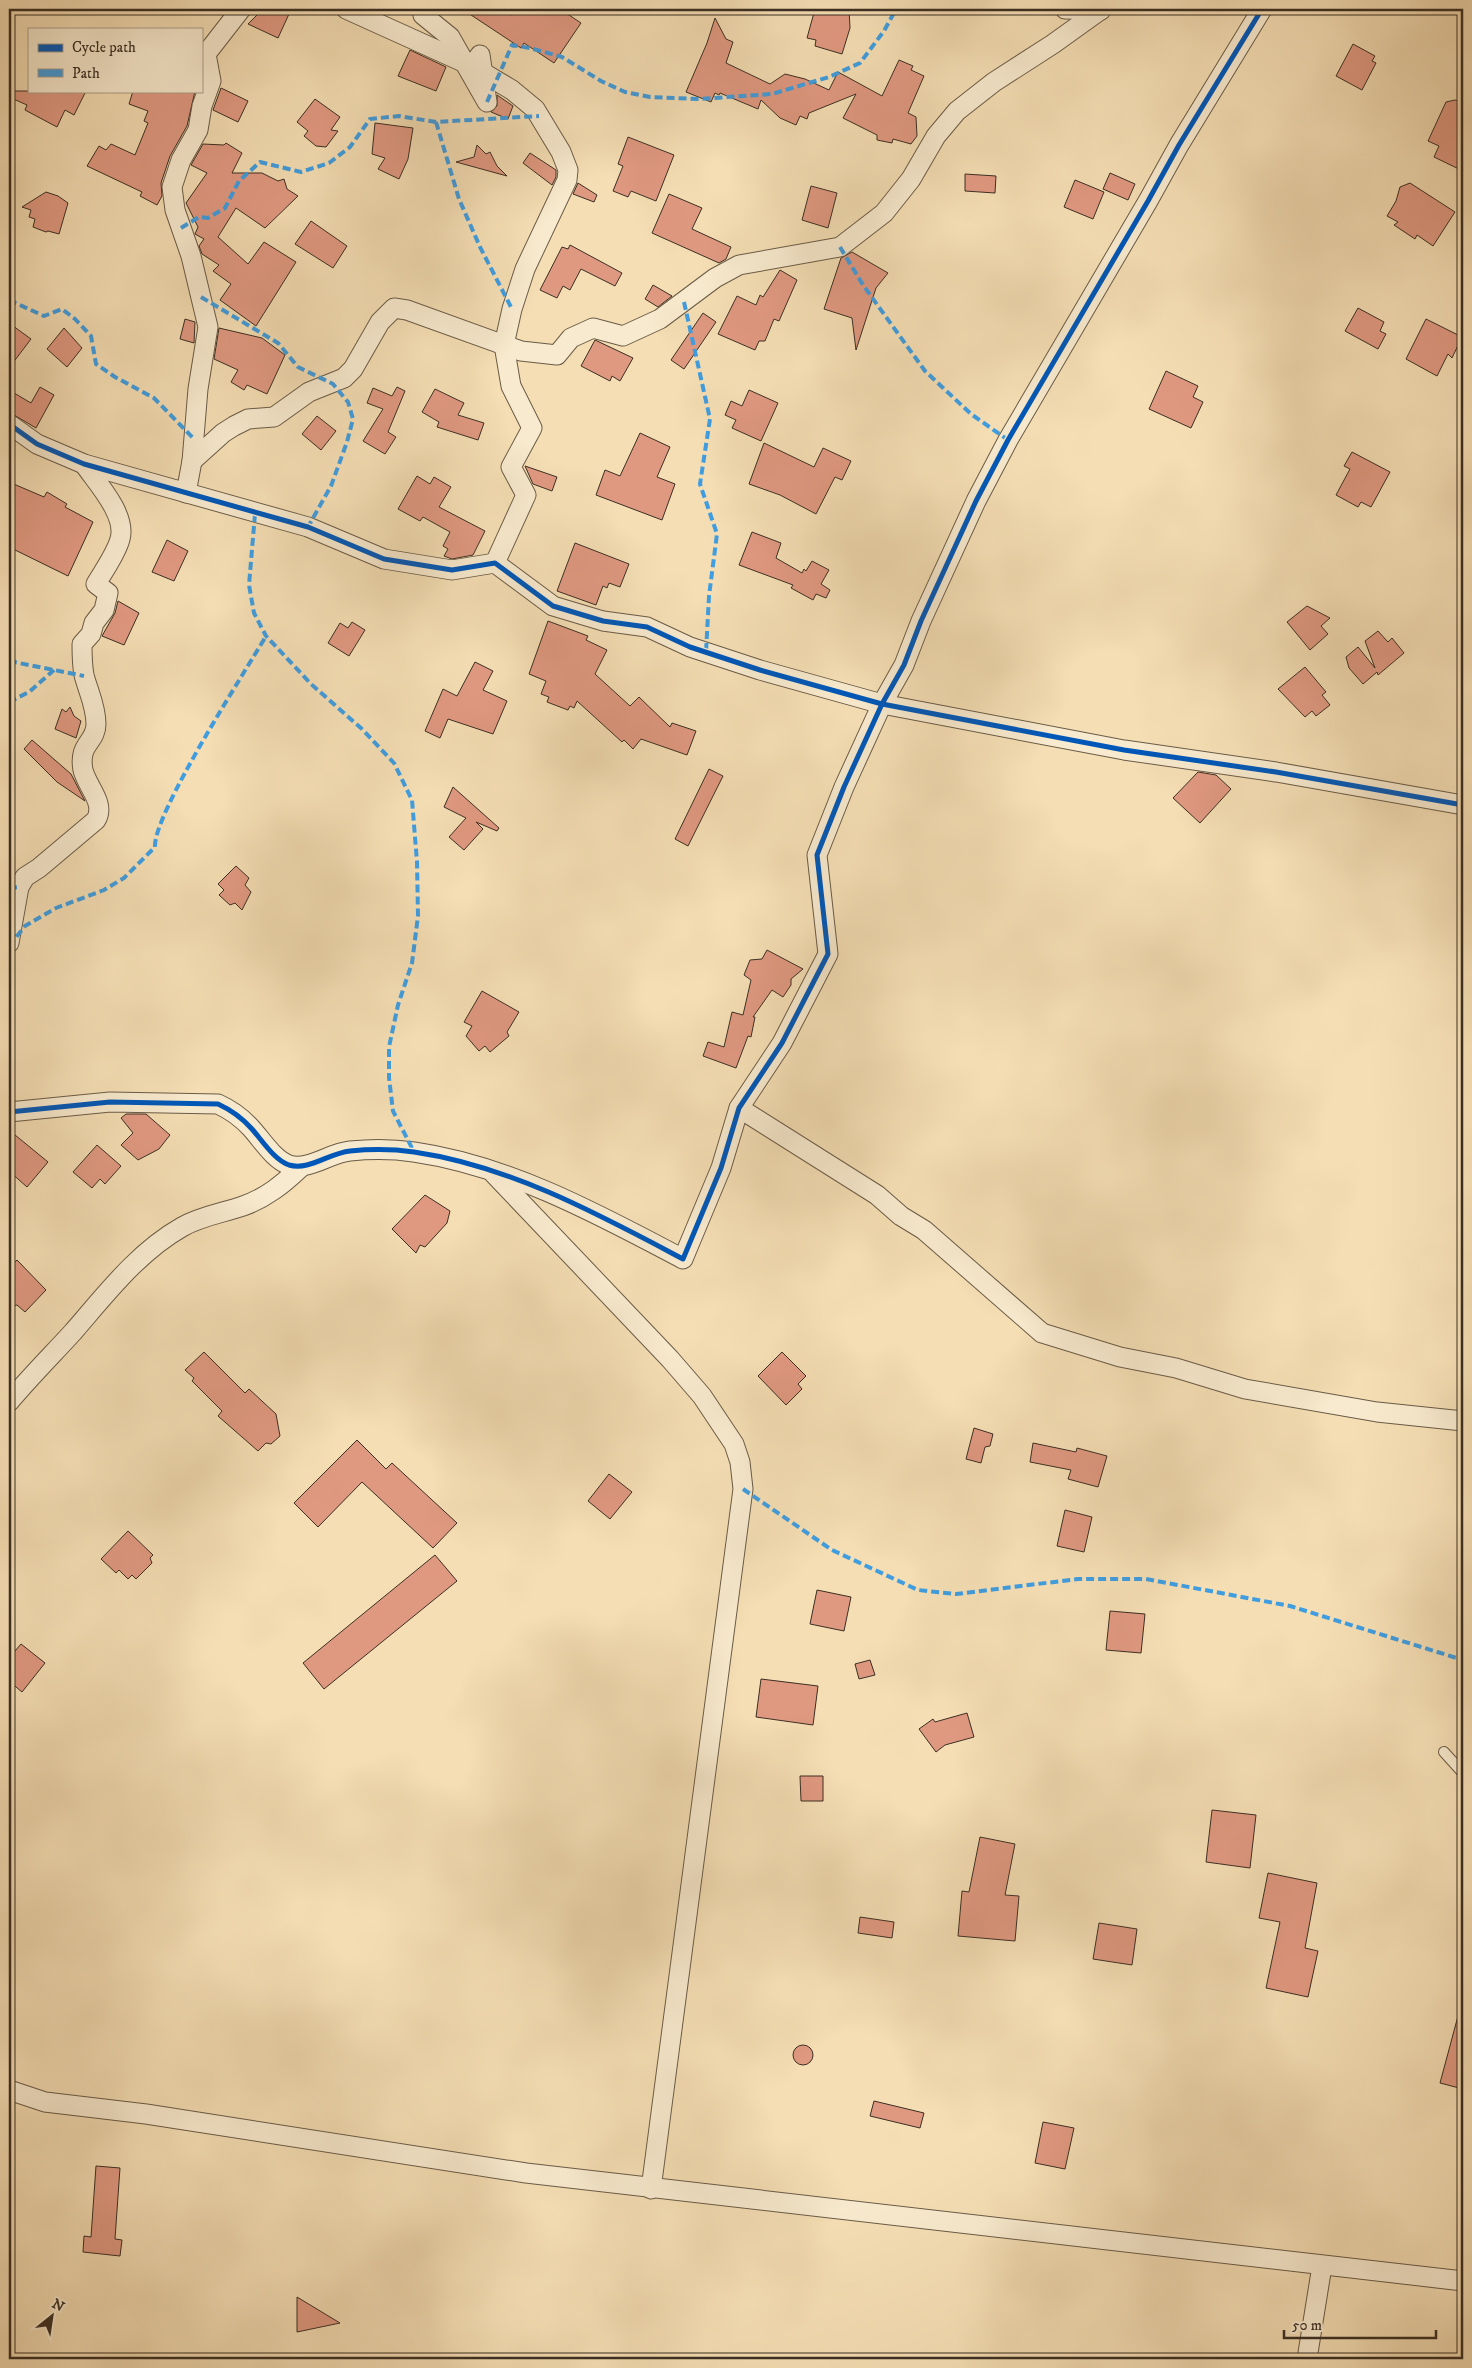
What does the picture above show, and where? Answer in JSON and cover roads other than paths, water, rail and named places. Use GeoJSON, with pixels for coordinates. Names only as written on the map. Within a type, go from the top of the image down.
{"type":"FeatureCollection","features":[{"type":"Feature","properties":{"kind":"street"},"geometry":{"type":"LineString","coordinates":[[186,493],[192,461],[198,389],[208,327],[190,256],[175,210],[172,187],[181,160],[198,130],[202,106],[210,81],[206,54],[240,9]]}},
{"type":"Feature","properties":{"kind":"street"},"geometry":{"type":"LineString","coordinates":[[346,9],[472,66],[512,90],[535,109],[561,152],[568,170],[567,180],[525,269],[512,309],[504,345],[511,386],[532,428],[511,466],[526,495],[495,563]]}},
{"type":"Feature","properties":{"kind":"street"},"geometry":{"type":"LineString","coordinates":[[424,9],[423,15],[450,37],[487,102],[480,54],[472,66]]}},
{"type":"Feature","properties":{"kind":"street"},"geometry":{"type":"LineString","coordinates":[[1065,9],[1103,10]]}},
{"type":"Feature","properties":{"kind":"street"},"geometry":{"type":"LineString","coordinates":[[9,1402],[117,1282],[150,1249],[183,1226],[210,1215],[245,1206],[279,1188],[300,1168],[327,1156],[342,1152],[377,1150],[414,1152],[490,1170],[517,1179],[620,1226],[683,1259],[721,1168],[739,1108],[782,1043],[828,954],[817,855],[844,787],[882,704],[904,666],[921,621],[976,501],[1008,440],[1179,145],[1262,9]]}},
{"type":"Feature","properties":{"kind":"street"},"geometry":{"type":"LineString","coordinates":[[192,461],[223,433],[234,426],[248,419],[274,417],[309,392],[344,378],[353,369],[380,322],[394,308],[406,310],[521,351],[556,355],[571,338],[594,328],[623,336],[660,319],[715,278],[739,266],[766,259],[840,248],[884,213],[911,179],[936,136],[957,111],[994,82],[1103,10]]}},
{"type":"Feature","properties":{"kind":"street"},"geometry":{"type":"LineString","coordinates":[[9,424],[37,444],[84,464],[308,527],[384,559],[452,570],[495,563],[553,606],[603,621],[647,627],[690,647],[760,670],[882,704],[1124,750],[1276,772],[1463,805]]}},
{"type":"Feature","properties":{"kind":"street"},"geometry":{"type":"LineString","coordinates":[[9,944],[19,887],[24,877],[39,868],[96,820],[100,812],[99,805],[84,772],[82,761],[82,749],[94,734],[96,725],[95,709],[84,676],[82,644],[91,634],[94,623],[104,610],[108,593],[96,584],[120,539],[122,526],[118,513],[84,464]]}},
{"type":"Feature","properties":{"kind":"street"},"geometry":{"type":"LineString","coordinates":[[9,1112],[110,1102],[218,1104],[230,1110],[250,1127],[286,1164],[300,1168]]}},
{"type":"Feature","properties":{"kind":"street"},"geometry":{"type":"LineString","coordinates":[[739,1108],[877,1195],[901,1216],[924,1230],[1042,1334],[1120,1357],[1176,1368],[1245,1389],[1377,1412],[1463,1421]]}},
{"type":"Feature","properties":{"kind":"street"},"geometry":{"type":"LineString","coordinates":[[490,1170],[677,1367],[722,1423],[734,1444],[740,1462],[743,1489],[651,2189]]}},
{"type":"Feature","properties":{"kind":"street"},"geometry":{"type":"LineString","coordinates":[[9,2090],[45,2102],[146,2114],[526,2173],[651,2189],[1463,2281]]}},
{"type":"Feature","properties":{"kind":"street"},"geometry":{"type":"LineString","coordinates":[[1307,2359],[1322,2266]]}},
{"type":"Feature","properties":{"kind":"lane"},"geometry":{"type":"LineString","coordinates":[[1444,1752],[1463,1774]]}}]}
